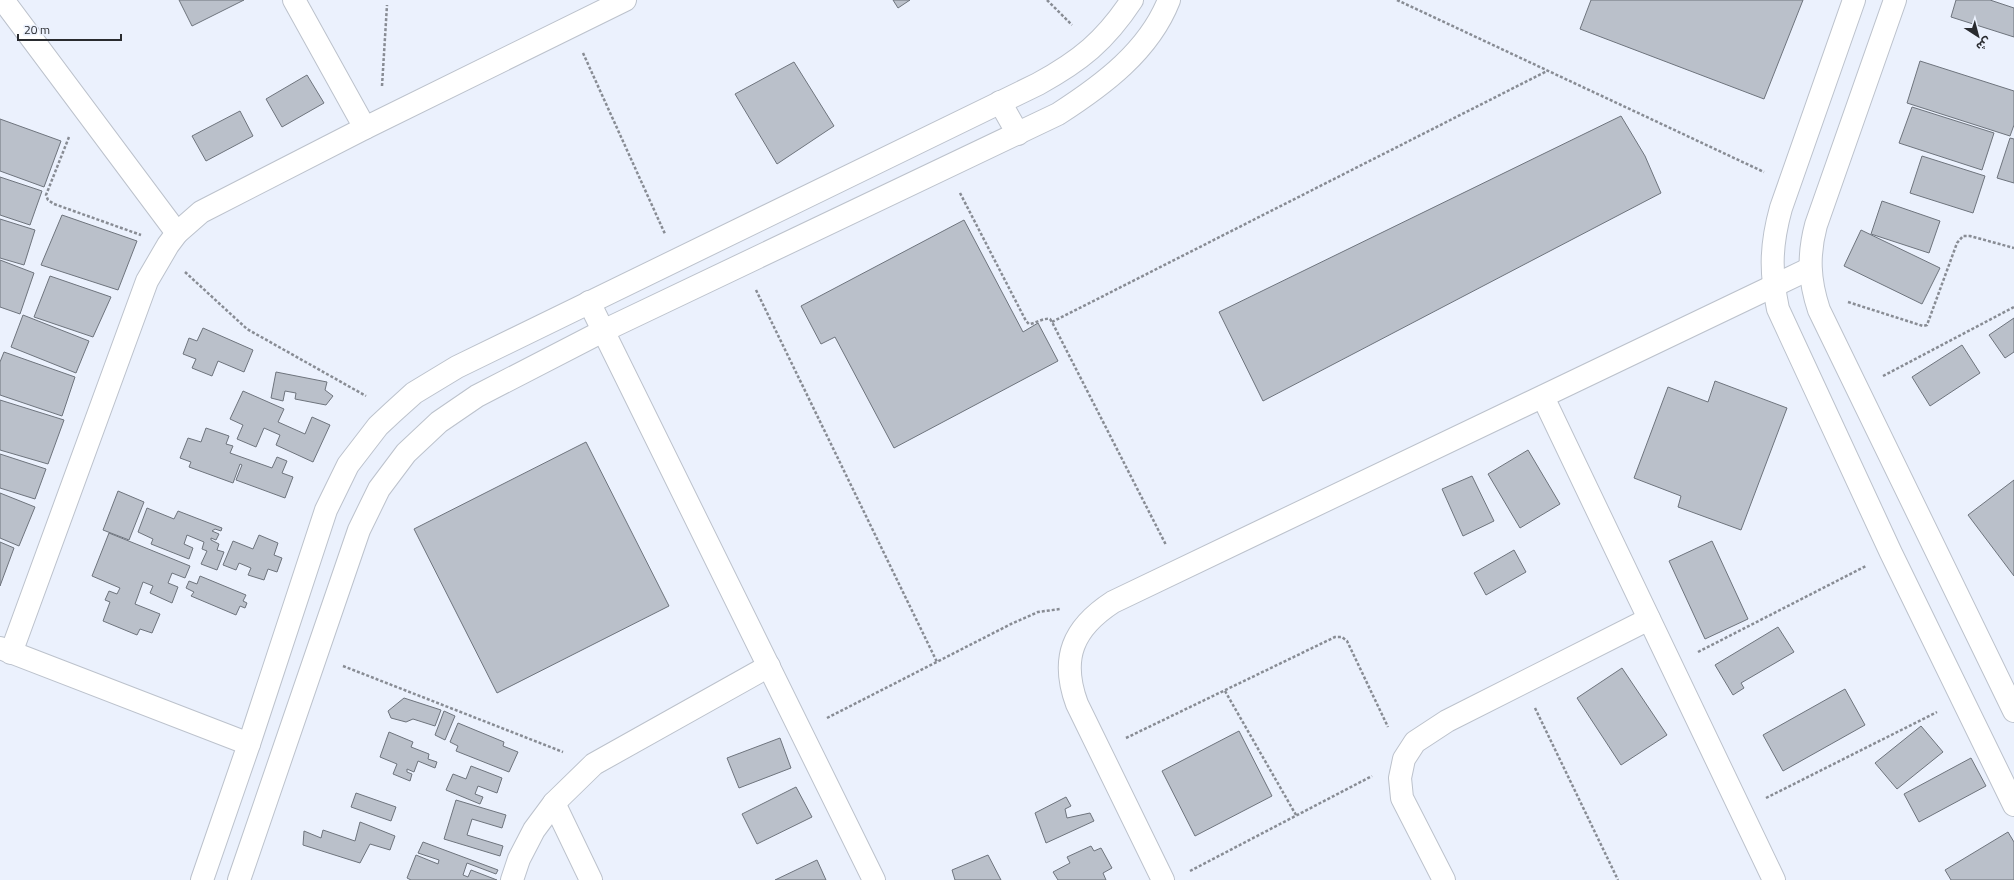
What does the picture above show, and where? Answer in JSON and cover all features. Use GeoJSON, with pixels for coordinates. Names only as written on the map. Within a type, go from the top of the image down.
{"type":"FeatureCollection","features":[{"type":"Feature","properties":{"kind":"street"},"geometry":{"type":"LineString","coordinates":[[3,0],[82,106],[169,243]]}},
{"type":"Feature","properties":{"kind":"street"},"geometry":{"type":"LineString","coordinates":[[294,0],[372,124]]}},
{"type":"Feature","properties":{"kind":"street"},"geometry":{"type":"LineString","coordinates":[[249,744],[6,650],[147,281],[169,243],[201,212],[372,124],[625,0]]}},
{"type":"Feature","properties":{"kind":"street"},"geometry":{"type":"LineString","coordinates":[[202,880],[249,744],[326,510],[348,465],[378,426],[414,393],[457,367],[1067,68],[1094,47],[1116,23],[1132,0]]}},
{"type":"Feature","properties":{"kind":"street"},"geometry":{"type":"LineString","coordinates":[[240,880],[359,530],[379,489],[406,453],[439,422],[477,396],[603,331],[1058,114],[1095,90],[1134,56],[1164,14],[1169,0]]}},
{"type":"Feature","properties":{"kind":"street"},"geometry":{"type":"LineString","coordinates":[[1854,0],[1773,234],[1771,260],[1773,287],[1778,308],[1891,553],[2014,805]]}},
{"type":"Feature","properties":{"kind":"street"},"geometry":{"type":"LineString","coordinates":[[1895,0],[1816,225],[1811,247],[1810,269],[1812,290],[1819,310],[2014,711]]}},
{"type":"Feature","properties":{"kind":"street"},"geometry":{"type":"LineString","coordinates":[[1000,102],[1018,134]]}},
{"type":"Feature","properties":{"kind":"street"},"geometry":{"type":"LineString","coordinates":[[1163,880],[1070,685],[1069,665],[1073,645],[1083,627],[1096,613],[1113,602],[1810,269]]}},
{"type":"Feature","properties":{"kind":"street"},"geometry":{"type":"LineString","coordinates":[[589,302],[874,880]]}},
{"type":"Feature","properties":{"kind":"street"},"geometry":{"type":"LineString","coordinates":[[1542,397],[1774,880]]}},
{"type":"Feature","properties":{"kind":"street"},"geometry":{"type":"LineString","coordinates":[[1444,880],[1402,798],[1400,778],[1404,759],[1415,742],[1428,732],[1649,619]]}},
{"type":"Feature","properties":{"kind":"street"},"geometry":{"type":"LineString","coordinates":[[512,880],[519,859],[534,830],[554,803],[594,764],[769,666]]}},
{"type":"Feature","properties":{"kind":"street"},"geometry":{"type":"LineString","coordinates":[[554,803],[592,880]]}},
{"type":"Feature","properties":{"kind":"path"},"geometry":{"type":"LineString","coordinates":[[1046,0],[1094,47]]}},
{"type":"Feature","properties":{"kind":"path"},"geometry":{"type":"LineString","coordinates":[[1396,0],[1789,185]]}},
{"type":"Feature","properties":{"kind":"path"},"geometry":{"type":"LineString","coordinates":[[372,124],[387,5]]}},
{"type":"Feature","properties":{"kind":"path"},"geometry":{"type":"LineString","coordinates":[[571,26],[677,260]]}},
{"type":"Feature","properties":{"kind":"path"},"geometry":{"type":"LineString","coordinates":[[1052,322],[1547,71]]}},
{"type":"Feature","properties":{"kind":"path"},"geometry":{"type":"LineString","coordinates":[[82,106],[46,196],[48,200],[54,204],[169,243],[247,330],[393,412]]}},
{"type":"Feature","properties":{"kind":"path"},"geometry":{"type":"LineString","coordinates":[[947,168],[1026,321],[1029,324],[1034,324],[1045,318],[1050,319],[1052,322],[1179,571]]}},
{"type":"Feature","properties":{"kind":"path"},"geometry":{"type":"LineString","coordinates":[[1812,290],[1923,326],[1930,322],[1957,243],[1963,236],[1970,236],[2014,248]]}},
{"type":"Feature","properties":{"kind":"path"},"geometry":{"type":"LineString","coordinates":[[744,264],[937,662]]}},
{"type":"Feature","properties":{"kind":"path"},"geometry":{"type":"LineString","coordinates":[[1858,390],[2014,308]]}},
{"type":"Feature","properties":{"kind":"path"},"geometry":{"type":"LineString","coordinates":[[1672,666],[1891,553]]}},
{"type":"Feature","properties":{"kind":"path"},"geometry":{"type":"LineString","coordinates":[[801,731],[1010,624],[1038,612],[1067,608],[1096,613]]}},
{"type":"Feature","properties":{"kind":"path"},"geometry":{"type":"LineString","coordinates":[[1100,750],[1335,637],[1342,637],[1347,641],[1404,759],[1186,873]]}},
{"type":"Feature","properties":{"kind":"path"},"geometry":{"type":"LineString","coordinates":[[316,655],[594,764]]}},
{"type":"Feature","properties":{"kind":"path"},"geometry":{"type":"LineString","coordinates":[[1523,683],[1618,880]]}},
{"type":"Feature","properties":{"kind":"path"},"geometry":{"type":"LineString","coordinates":[[1225,690],[1296,815]]}},
{"type":"Feature","properties":{"kind":"path"},"geometry":{"type":"LineString","coordinates":[[1741,810],[1962,699]]}},
{"type":"Feature","properties":{"kind":"building"},"geometry":{"type":"Polygon","coordinates":[[[179,0],[244,0],[192,26],[179,0]]]}},
{"type":"Feature","properties":{"kind":"building"},"geometry":{"type":"Polygon","coordinates":[[[893,0],[910,0],[898,8],[893,0]]]}},
{"type":"Feature","properties":{"kind":"building"},"geometry":{"type":"Polygon","coordinates":[[[1591,0],[1803,0],[1764,99],[1580,29],[1591,0]]]}},
{"type":"Feature","properties":{"kind":"building"},"geometry":{"type":"Polygon","coordinates":[[[1956,0],[1990,0],[2014,8],[2014,37],[1951,17],[1956,0]]]}},
{"type":"Feature","properties":{"kind":"building"},"geometry":{"type":"Polygon","coordinates":[[[1920,61],[2014,91],[2014,125],[2010,136],[1907,103],[1920,61]]]}},
{"type":"Feature","properties":{"kind":"building"},"geometry":{"type":"Polygon","coordinates":[[[794,62],[834,126],[777,164],[735,94],[794,62]]]}},
{"type":"Feature","properties":{"kind":"building"},"geometry":{"type":"Polygon","coordinates":[[[307,75],[324,103],[282,127],[266,99],[307,75]]]}},
{"type":"Feature","properties":{"kind":"building"},"geometry":{"type":"Polygon","coordinates":[[[1912,107],[1994,133],[1982,170],[1899,143],[1912,107]]]}},
{"type":"Feature","properties":{"kind":"building"},"geometry":{"type":"Polygon","coordinates":[[[240,111],[253,136],[206,161],[192,136],[240,111]]]}},
{"type":"Feature","properties":{"kind":"building"},"geometry":{"type":"Polygon","coordinates":[[[1621,116],[1645,156],[1661,193],[1263,401],[1219,312],[1621,116]]]}},
{"type":"Feature","properties":{"kind":"building"},"geometry":{"type":"Polygon","coordinates":[[[0,119],[61,141],[44,187],[0,171],[0,119]]]}},
{"type":"Feature","properties":{"kind":"building"},"geometry":{"type":"Polygon","coordinates":[[[2010,138],[2014,139],[2014,183],[1997,178],[2010,138]]]}},
{"type":"Feature","properties":{"kind":"building"},"geometry":{"type":"Polygon","coordinates":[[[1922,156],[1985,176],[1973,213],[1910,193],[1922,156]]]}},
{"type":"Feature","properties":{"kind":"building"},"geometry":{"type":"Polygon","coordinates":[[[0,177],[42,191],[30,225],[0,215],[0,177]]]}},
{"type":"Feature","properties":{"kind":"building"},"geometry":{"type":"Polygon","coordinates":[[[1882,201],[1940,221],[1929,253],[1871,234],[1882,201]]]}},
{"type":"Feature","properties":{"kind":"building"},"geometry":{"type":"Polygon","coordinates":[[[62,215],[137,241],[118,290],[41,265],[62,215]]]}},
{"type":"Feature","properties":{"kind":"building"},"geometry":{"type":"Polygon","coordinates":[[[0,219],[35,230],[24,265],[0,258],[0,219]]]}},
{"type":"Feature","properties":{"kind":"building"},"geometry":{"type":"Polygon","coordinates":[[[964,220],[1023,332],[1038,323],[1058,361],[894,448],[835,337],[821,344],[801,306],[964,220]]]}},
{"type":"Feature","properties":{"kind":"building"},"geometry":{"type":"Polygon","coordinates":[[[1861,230],[1940,268],[1922,304],[1844,266],[1861,230]]]}},
{"type":"Feature","properties":{"kind":"building"},"geometry":{"type":"Polygon","coordinates":[[[0,260],[34,273],[20,314],[0,307],[0,260]]]}},
{"type":"Feature","properties":{"kind":"building"},"geometry":{"type":"Polygon","coordinates":[[[50,276],[111,297],[93,337],[34,317],[50,276]]]}},
{"type":"Feature","properties":{"kind":"building"},"geometry":{"type":"Polygon","coordinates":[[[23,315],[89,341],[76,373],[11,347],[23,315]]]}},
{"type":"Feature","properties":{"kind":"building"},"geometry":{"type":"Polygon","coordinates":[[[2014,318],[2014,352],[2005,358],[1989,335],[2014,318]]]}},
{"type":"Feature","properties":{"kind":"building"},"geometry":{"type":"Polygon","coordinates":[[[203,328],[253,350],[244,372],[218,361],[212,376],[192,368],[196,359],[183,354],[189,338],[197,341],[203,328]]]}},
{"type":"Feature","properties":{"kind":"building"},"geometry":{"type":"Polygon","coordinates":[[[1962,345],[1980,373],[1930,406],[1912,377],[1962,345]]]}},
{"type":"Feature","properties":{"kind":"building"},"geometry":{"type":"Polygon","coordinates":[[[4,352],[75,377],[62,416],[0,395],[0,362],[4,352]]]}},
{"type":"Feature","properties":{"kind":"building"},"geometry":{"type":"Polygon","coordinates":[[[276,372],[327,382],[325,390],[333,396],[326,405],[295,399],[296,393],[285,391],[283,401],[271,398],[276,372]]]}},
{"type":"Feature","properties":{"kind":"building"},"geometry":{"type":"Polygon","coordinates":[[[1715,381],[1787,408],[1741,530],[1678,507],[1681,496],[1634,478],[1668,387],[1708,402],[1715,381]]]}},
{"type":"Feature","properties":{"kind":"building"},"geometry":{"type":"Polygon","coordinates":[[[243,391],[284,409],[278,422],[305,434],[312,417],[330,425],[313,462],[276,445],[280,435],[264,428],[256,447],[237,439],[243,425],[230,419],[243,391]]]}},
{"type":"Feature","properties":{"kind":"building"},"geometry":{"type":"Polygon","coordinates":[[[0,400],[64,420],[48,464],[0,450],[0,400]]]}},
{"type":"Feature","properties":{"kind":"building"},"geometry":{"type":"Polygon","coordinates":[[[206,428],[229,436],[226,444],[233,446],[230,453],[272,468],[277,457],[287,461],[282,473],[293,477],[285,498],[236,480],[242,465],[240,464],[233,483],[189,467],[191,462],[180,458],[188,438],[201,442],[206,428]]]}},
{"type":"Feature","properties":{"kind":"building"},"geometry":{"type":"Polygon","coordinates":[[[586,442],[669,606],[497,693],[414,529],[586,442]]]}},
{"type":"Feature","properties":{"kind":"building"},"geometry":{"type":"Polygon","coordinates":[[[1528,450],[1560,504],[1520,528],[1488,474],[1528,450]]]}},
{"type":"Feature","properties":{"kind":"building"},"geometry":{"type":"Polygon","coordinates":[[[0,454],[46,469],[35,499],[0,488],[0,454]]]}},
{"type":"Feature","properties":{"kind":"building"},"geometry":{"type":"Polygon","coordinates":[[[1472,476],[1494,521],[1463,536],[1442,489],[1472,476]]]}},
{"type":"Feature","properties":{"kind":"building"},"geometry":{"type":"Polygon","coordinates":[[[2014,480],[2014,576],[1968,515],[2014,480]]]}},
{"type":"Feature","properties":{"kind":"building"},"geometry":{"type":"Polygon","coordinates":[[[118,491],[144,502],[129,540],[103,530],[118,491]]]}},
{"type":"Feature","properties":{"kind":"building"},"geometry":{"type":"Polygon","coordinates":[[[0,493],[35,507],[19,546],[0,538],[0,493]]]}},
{"type":"Feature","properties":{"kind":"building"},"geometry":{"type":"Polygon","coordinates":[[[147,508],[174,519],[178,511],[222,528],[221,531],[215,529],[212,531],[219,534],[216,540],[211,538],[211,540],[219,544],[217,550],[224,552],[217,570],[201,564],[207,551],[202,549],[204,542],[187,535],[184,544],[193,548],[189,559],[151,544],[153,539],[138,532],[147,508]]]}},
{"type":"Feature","properties":{"kind":"building"},"geometry":{"type":"Polygon","coordinates":[[[109,533],[190,566],[185,578],[172,573],[168,583],[178,587],[172,603],[150,593],[153,586],[143,582],[135,604],[160,614],[152,633],[140,629],[137,635],[103,621],[110,602],[105,600],[109,591],[117,594],[120,588],[92,576],[109,533]]]}},
{"type":"Feature","properties":{"kind":"building"},"geometry":{"type":"Polygon","coordinates":[[[259,535],[278,543],[274,555],[282,558],[277,572],[268,569],[264,580],[248,575],[251,568],[239,563],[236,570],[223,565],[233,541],[253,549],[259,535]]]}},
{"type":"Feature","properties":{"kind":"building"},"geometry":{"type":"Polygon","coordinates":[[[1712,541],[1748,619],[1705,639],[1669,561],[1712,541]]]}},
{"type":"Feature","properties":{"kind":"building"},"geometry":{"type":"Polygon","coordinates":[[[0,542],[14,548],[0,586],[0,542]]]}},
{"type":"Feature","properties":{"kind":"building"},"geometry":{"type":"Polygon","coordinates":[[[1514,550],[1526,572],[1486,595],[1474,573],[1514,550]]]}},
{"type":"Feature","properties":{"kind":"building"},"geometry":{"type":"Polygon","coordinates":[[[200,576],[246,595],[243,601],[247,603],[245,608],[240,606],[236,615],[191,596],[194,592],[186,588],[189,581],[197,584],[200,576]]]}},
{"type":"Feature","properties":{"kind":"building"},"geometry":{"type":"Polygon","coordinates":[[[1778,627],[1794,652],[1741,683],[1744,688],[1733,695],[1715,665],[1778,627]]]}},
{"type":"Feature","properties":{"kind":"building"},"geometry":{"type":"Polygon","coordinates":[[[1622,668],[1667,735],[1621,765],[1577,698],[1622,668]]]}},
{"type":"Feature","properties":{"kind":"building"},"geometry":{"type":"Polygon","coordinates":[[[1845,689],[1865,725],[1783,771],[1763,735],[1845,689]]]}},
{"type":"Feature","properties":{"kind":"building"},"geometry":{"type":"Polygon","coordinates":[[[404,698],[441,710],[435,726],[413,719],[406,722],[391,718],[388,711],[404,698]]]}},
{"type":"Feature","properties":{"kind":"building"},"geometry":{"type":"Polygon","coordinates":[[[444,711],[455,716],[445,740],[435,735],[444,711]]]}},
{"type":"Feature","properties":{"kind":"building"},"geometry":{"type":"Polygon","coordinates":[[[458,723],[504,742],[503,746],[518,752],[509,772],[456,751],[458,746],[450,742],[458,723]]]}},
{"type":"Feature","properties":{"kind":"building"},"geometry":{"type":"Polygon","coordinates":[[[1921,726],[1943,752],[1897,789],[1875,763],[1921,726]]]}},
{"type":"Feature","properties":{"kind":"building"},"geometry":{"type":"Polygon","coordinates":[[[1239,731],[1272,796],[1195,836],[1162,771],[1239,731]]]}},
{"type":"Feature","properties":{"kind":"building"},"geometry":{"type":"Polygon","coordinates":[[[389,732],[413,742],[411,747],[429,754],[428,759],[437,762],[435,768],[418,761],[414,772],[407,769],[407,772],[412,774],[410,781],[393,774],[397,764],[380,757],[389,732]]]}},
{"type":"Feature","properties":{"kind":"building"},"geometry":{"type":"Polygon","coordinates":[[[780,738],[791,768],[739,788],[727,758],[780,738]]]}},
{"type":"Feature","properties":{"kind":"building"},"geometry":{"type":"Polygon","coordinates":[[[1971,758],[1986,786],[1919,822],[1904,794],[1971,758]]]}},
{"type":"Feature","properties":{"kind":"building"},"geometry":{"type":"Polygon","coordinates":[[[471,766],[502,778],[497,793],[478,786],[475,794],[483,797],[480,804],[446,790],[453,774],[466,779],[471,766]]]}},
{"type":"Feature","properties":{"kind":"building"},"geometry":{"type":"Polygon","coordinates":[[[796,787],[812,817],[757,844],[742,814],[796,787]]]}},
{"type":"Feature","properties":{"kind":"building"},"geometry":{"type":"Polygon","coordinates":[[[356,793],[396,807],[391,821],[351,807],[356,793]]]}},
{"type":"Feature","properties":{"kind":"building"},"geometry":{"type":"Polygon","coordinates":[[[1066,797],[1071,806],[1065,809],[1067,818],[1090,813],[1094,821],[1046,843],[1035,813],[1066,797]]]}},
{"type":"Feature","properties":{"kind":"building"},"geometry":{"type":"Polygon","coordinates":[[[456,800],[506,815],[502,828],[472,819],[467,835],[503,846],[500,856],[444,839],[456,800]]]}},
{"type":"Feature","properties":{"kind":"building"},"geometry":{"type":"Polygon","coordinates":[[[360,822],[395,836],[390,850],[370,844],[360,863],[303,845],[304,831],[321,838],[323,830],[355,841],[360,822]]]}},
{"type":"Feature","properties":{"kind":"building"},"geometry":{"type":"Polygon","coordinates":[[[2008,832],[2014,842],[2014,880],[1951,880],[1945,870],[2008,832]]]}},
{"type":"Feature","properties":{"kind":"building"},"geometry":{"type":"Polygon","coordinates":[[[423,842],[498,870],[496,874],[467,863],[463,875],[468,877],[471,870],[497,880],[411,880],[407,878],[416,855],[438,864],[439,860],[418,853],[423,842]]]}},
{"type":"Feature","properties":{"kind":"building"},"geometry":{"type":"Polygon","coordinates":[[[1091,846],[1094,851],[1101,848],[1112,868],[1103,873],[1106,880],[1058,880],[1053,872],[1070,863],[1067,857],[1091,846]]]}},
{"type":"Feature","properties":{"kind":"building"},"geometry":{"type":"Polygon","coordinates":[[[988,855],[1001,880],[955,880],[952,870],[988,855]]]}},
{"type":"Feature","properties":{"kind":"building"},"geometry":{"type":"Polygon","coordinates":[[[817,860],[826,880],[775,880],[817,860]]]}}]}
